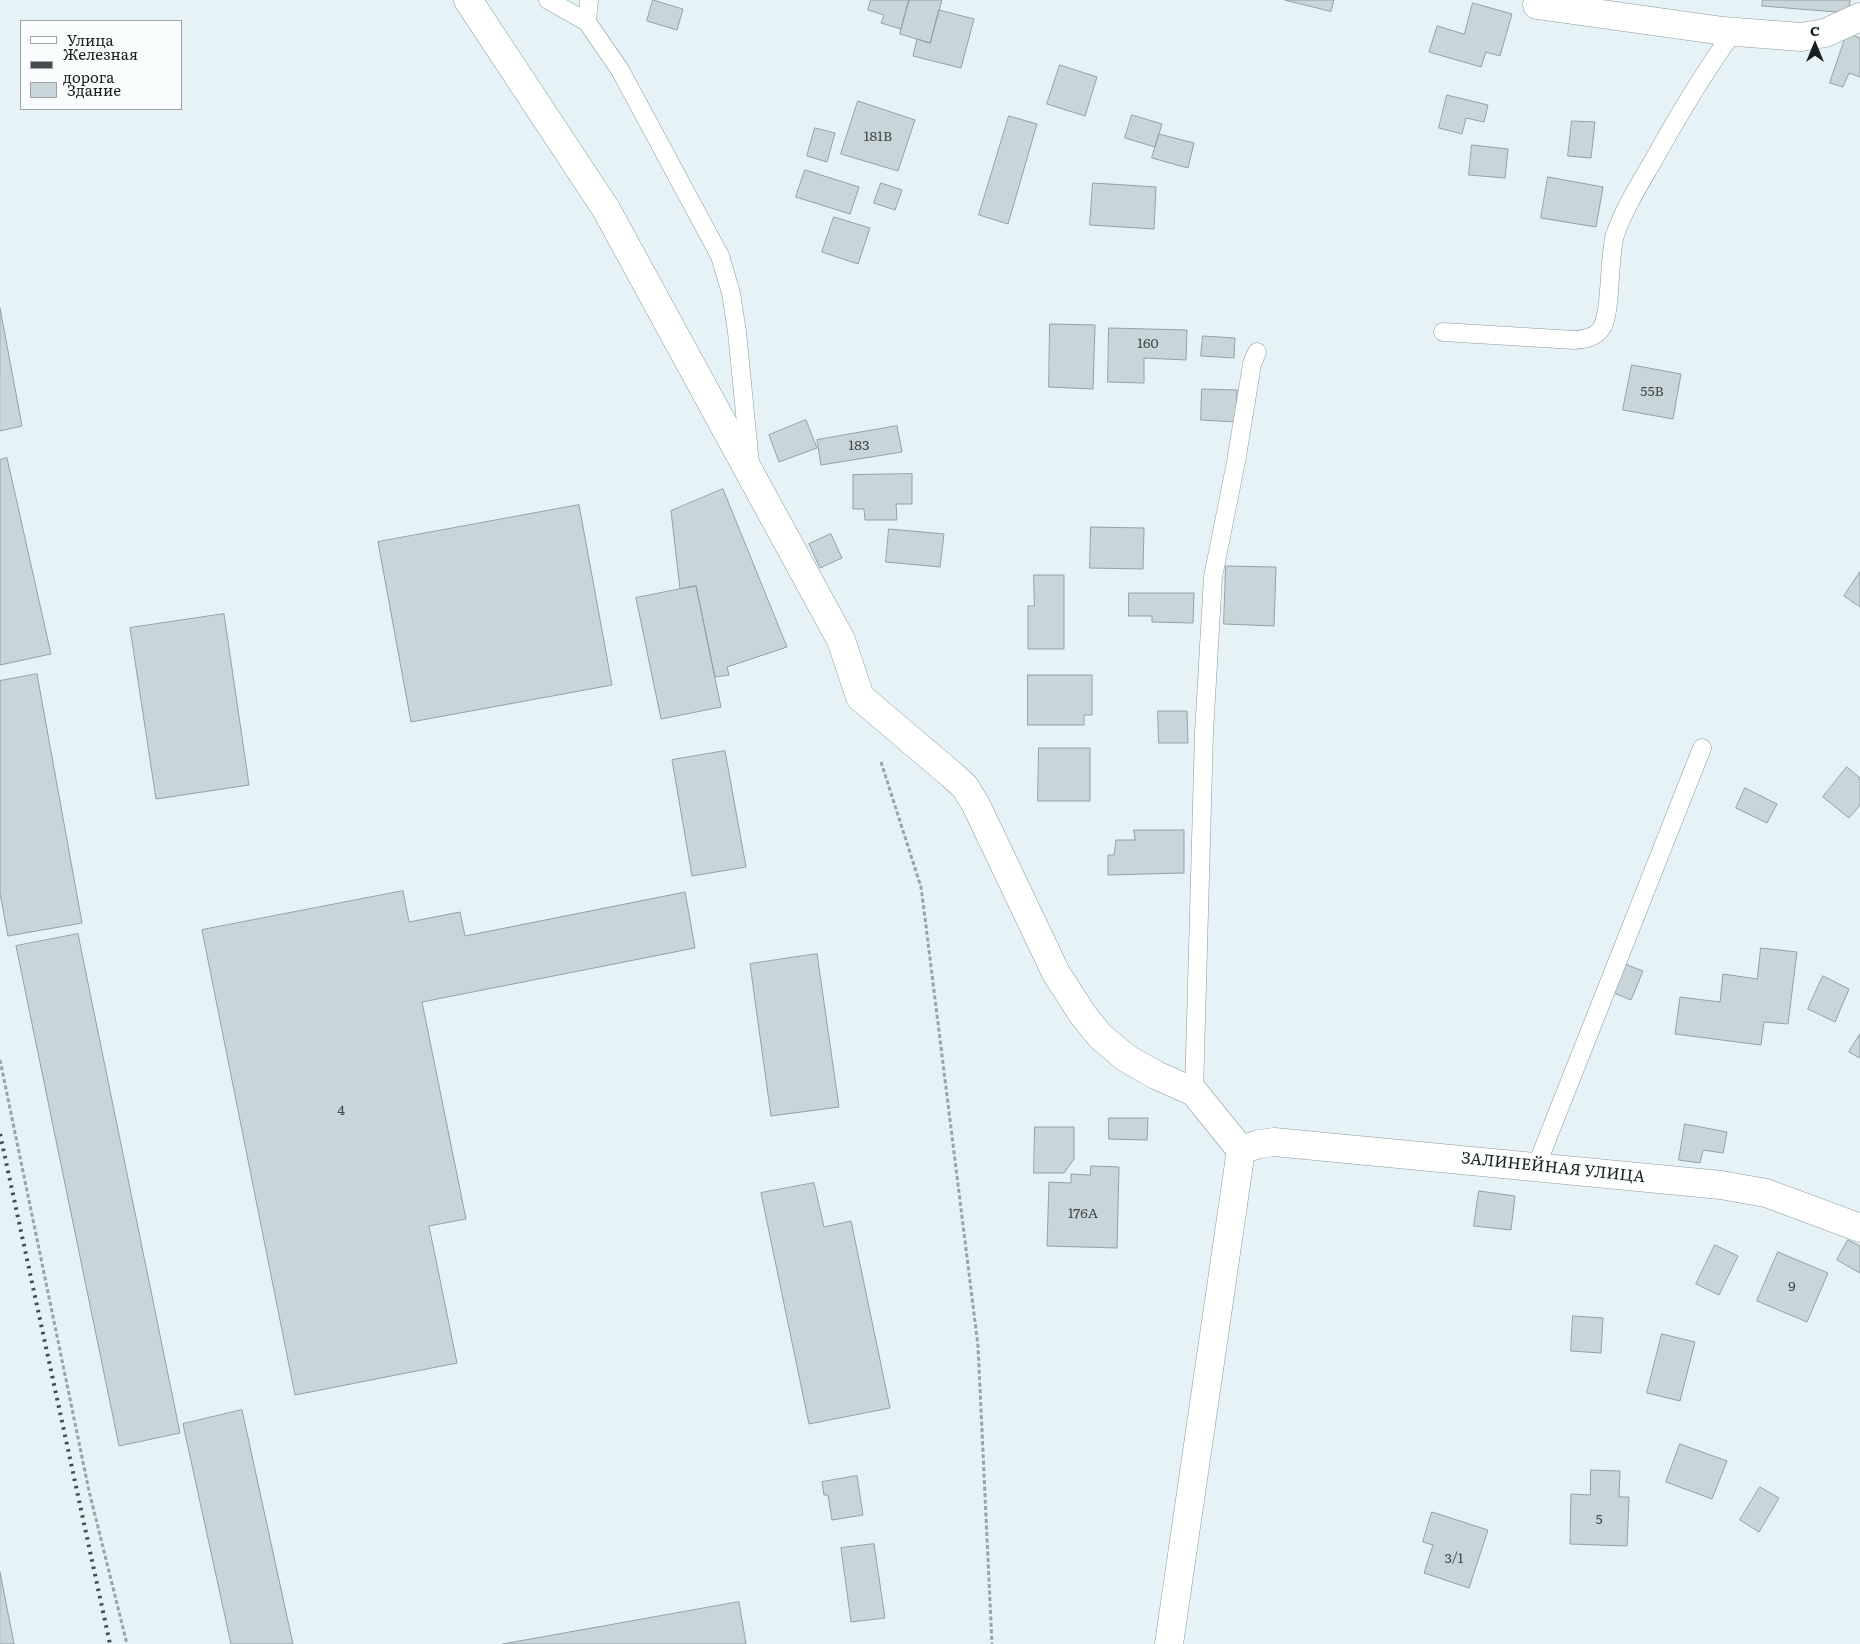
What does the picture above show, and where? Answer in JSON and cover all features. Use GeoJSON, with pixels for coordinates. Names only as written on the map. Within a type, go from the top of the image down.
{"type":"FeatureCollection","features":[{"type":"Feature","properties":{"kind":"street"},"geometry":{"type":"LineString","coordinates":[[468,0],[606,209],[840,640],[860,697],[965,787],[976,805],[1056,973],[1082,1015],[1100,1036],[1126,1058],[1156,1075],[1194,1092],[1241,1150],[1169,1644]]}},
{"type":"Feature","properties":{"kind":"street"},"geometry":{"type":"LineString","coordinates":[[1537,5],[1733,32],[1801,37],[1825,33],[1860,17]]}},
{"type":"Feature","properties":{"kind":"street","name":"ЗАЛИНЕЙНАЯ УЛИЦА"},"geometry":{"type":"LineString","coordinates":[[1241,1150],[1259,1144],[1274,1142],[1743,1188],[1766,1193],[1860,1228]]}},
{"type":"Feature","properties":{"kind":"lane"},"geometry":{"type":"LineString","coordinates":[[548,0],[587,22],[620,70],[720,256],[731,293],[737,332],[751,476]]}},
{"type":"Feature","properties":{"kind":"lane"},"geometry":{"type":"LineString","coordinates":[[587,22],[589,0]]}},
{"type":"Feature","properties":{"kind":"lane"},"geometry":{"type":"LineString","coordinates":[[1443,332],[1562,340],[1587,339],[1602,328],[1606,317],[1614,238],[1623,214],[1696,86],[1733,32]]}},
{"type":"Feature","properties":{"kind":"lane"},"geometry":{"type":"LineString","coordinates":[[1194,1092],[1204,733],[1213,577],[1236,462],[1252,364],[1257,352]]}},
{"type":"Feature","properties":{"kind":"lane"},"geometry":{"type":"LineString","coordinates":[[1536,1167],[1702,748]]}},
{"type":"Feature","properties":{"kind":"path"},"geometry":{"type":"LineString","coordinates":[[881,761],[920,887],[925,918],[978,1346],[992,1644]]}},
{"type":"Feature","properties":{"kind":"path"},"geometry":{"type":"LineString","coordinates":[[0,1060],[89,1491],[127,1644]]}},
{"type":"Feature","properties":{"kind":"building"},"geometry":{"type":"Polygon","coordinates":[[[653,0],[683,9],[677,30],[647,21],[653,0]]]}},
{"type":"Feature","properties":{"kind":"building"},"geometry":{"type":"Polygon","coordinates":[[[871,0],[909,0],[901,29],[881,23],[884,15],[868,10],[871,0]]]}},
{"type":"Feature","properties":{"kind":"building"},"geometry":{"type":"Polygon","coordinates":[[[909,0],[942,0],[930,43],[900,34],[909,0]]]}},
{"type":"Feature","properties":{"kind":"building"},"geometry":{"type":"Polygon","coordinates":[[[1285,0],[1334,0],[1331,11],[1285,0]]]}},
{"type":"Feature","properties":{"kind":"building"},"geometry":{"type":"Polygon","coordinates":[[[1763,0],[1850,0],[1849,13],[1762,6],[1763,0]]]}},
{"type":"Feature","properties":{"kind":"building"},"geometry":{"type":"Polygon","coordinates":[[[1473,3],[1512,14],[1500,56],[1486,52],[1481,67],[1429,52],[1437,26],[1464,34],[1473,3]]]}},
{"type":"Feature","properties":{"kind":"building"},"geometry":{"type":"Polygon","coordinates":[[[939,10],[974,19],[961,68],[913,56],[917,39],[930,43],[939,10]]]}},
{"type":"Feature","properties":{"kind":"building"},"geometry":{"type":"Polygon","coordinates":[[[1847,33],[1860,38],[1860,77],[1849,73],[1843,87],[1830,83],[1847,33]]]}},
{"type":"Feature","properties":{"kind":"building"},"geometry":{"type":"Polygon","coordinates":[[[1060,65],[1097,77],[1085,116],[1047,104],[1060,65]]]}},
{"type":"Feature","properties":{"kind":"building"},"geometry":{"type":"Polygon","coordinates":[[[1447,95],[1488,105],[1484,122],[1466,118],[1462,134],[1439,128],[1447,95]]]}},
{"type":"Feature","properties":{"kind":"building"},"geometry":{"type":"Polygon","coordinates":[[[858,101],[915,120],[898,171],[841,154],[858,101]]]}},
{"type":"Feature","properties":{"kind":"building"},"geometry":{"type":"Polygon","coordinates":[[[1132,115],[1162,124],[1155,147],[1125,138],[1132,115]]]}},
{"type":"Feature","properties":{"kind":"building"},"geometry":{"type":"Polygon","coordinates":[[[1009,116],[1037,124],[1008,224],[979,215],[1009,116]]]}},
{"type":"Feature","properties":{"kind":"building"},"geometry":{"type":"Polygon","coordinates":[[[1572,121],[1595,122],[1591,158],[1568,156],[1572,121]]]}},
{"type":"Feature","properties":{"kind":"building"},"geometry":{"type":"Polygon","coordinates":[[[815,128],[835,133],[827,162],[807,156],[815,128]]]}},
{"type":"Feature","properties":{"kind":"building"},"geometry":{"type":"Polygon","coordinates":[[[1159,134],[1194,143],[1188,168],[1152,158],[1159,134]]]}},
{"type":"Feature","properties":{"kind":"building"},"geometry":{"type":"Polygon","coordinates":[[[1472,145],[1508,149],[1505,178],[1469,175],[1472,145]]]}},
{"type":"Feature","properties":{"kind":"building"},"geometry":{"type":"Polygon","coordinates":[[[805,170],[859,187],[850,214],[796,197],[805,170]]]}},
{"type":"Feature","properties":{"kind":"building"},"geometry":{"type":"Polygon","coordinates":[[[1548,177],[1603,187],[1596,227],[1541,218],[1548,177]]]}},
{"type":"Feature","properties":{"kind":"building"},"geometry":{"type":"Polygon","coordinates":[[[881,183],[902,190],[895,210],[874,203],[881,183]]]}},
{"type":"Feature","properties":{"kind":"building"},"geometry":{"type":"Polygon","coordinates":[[[1093,183],[1156,187],[1154,229],[1090,225],[1093,183]]]}},
{"type":"Feature","properties":{"kind":"building"},"geometry":{"type":"Polygon","coordinates":[[[834,217],[870,228],[858,264],[822,252],[834,217]]]}},
{"type":"Feature","properties":{"kind":"building"},"geometry":{"type":"Polygon","coordinates":[[[0,308],[22,426],[0,431],[0,308]]]}},
{"type":"Feature","properties":{"kind":"building"},"geometry":{"type":"Polygon","coordinates":[[[1050,324],[1095,325],[1093,389],[1049,387],[1050,324]]]}},
{"type":"Feature","properties":{"kind":"building"},"geometry":{"type":"Polygon","coordinates":[[[1109,328],[1187,330],[1186,360],[1144,358],[1144,383],[1108,382],[1109,328]]]}},
{"type":"Feature","properties":{"kind":"building"},"geometry":{"type":"Polygon","coordinates":[[[1203,336],[1235,338],[1234,358],[1201,356],[1203,336]]]}},
{"type":"Feature","properties":{"kind":"building"},"geometry":{"type":"Polygon","coordinates":[[[1632,365],[1681,374],[1673,419],[1623,410],[1632,365]]]}},
{"type":"Feature","properties":{"kind":"building"},"geometry":{"type":"Polygon","coordinates":[[[1202,389],[1237,390],[1236,422],[1201,420],[1202,389]]]}},
{"type":"Feature","properties":{"kind":"building"},"geometry":{"type":"Polygon","coordinates":[[[806,420],[817,448],[779,462],[769,435],[806,420]]]}},
{"type":"Feature","properties":{"kind":"building"},"geometry":{"type":"Polygon","coordinates":[[[897,426],[902,452],[821,465],[817,440],[897,426]]]}},
{"type":"Feature","properties":{"kind":"building"},"geometry":{"type":"Polygon","coordinates":[[[7,458],[51,654],[0,665],[0,460],[7,458]]]}},
{"type":"Feature","properties":{"kind":"building"},"geometry":{"type":"Polygon","coordinates":[[[912,474],[912,504],[896,504],[897,520],[865,520],[864,509],[853,509],[853,475],[912,474]]]}},
{"type":"Feature","properties":{"kind":"building"},"geometry":{"type":"Polygon","coordinates":[[[723,489],[787,647],[727,667],[729,675],[715,677],[696,586],[680,589],[671,511],[723,489]]]}},
{"type":"Feature","properties":{"kind":"building"},"geometry":{"type":"Polygon","coordinates":[[[579,505],[612,685],[411,722],[378,542],[579,505]]]}},
{"type":"Feature","properties":{"kind":"building"},"geometry":{"type":"Polygon","coordinates":[[[1091,527],[1144,528],[1143,569],[1090,568],[1091,527]]]}},
{"type":"Feature","properties":{"kind":"building"},"geometry":{"type":"Polygon","coordinates":[[[889,529],[944,534],[940,567],[886,562],[889,529]]]}},
{"type":"Feature","properties":{"kind":"building"},"geometry":{"type":"Polygon","coordinates":[[[831,534],[842,558],[820,568],[809,544],[831,534]]]}},
{"type":"Feature","properties":{"kind":"building"},"geometry":{"type":"Polygon","coordinates":[[[1226,566],[1276,567],[1274,626],[1224,624],[1226,566]]]}},
{"type":"Feature","properties":{"kind":"building"},"geometry":{"type":"Polygon","coordinates":[[[1860,572],[1860,607],[1844,596],[1860,572]]]}},
{"type":"Feature","properties":{"kind":"building"},"geometry":{"type":"Polygon","coordinates":[[[1034,575],[1064,575],[1064,649],[1028,649],[1028,606],[1034,606],[1034,575]]]}},
{"type":"Feature","properties":{"kind":"building"},"geometry":{"type":"Polygon","coordinates":[[[696,586],[721,707],[661,719],[636,598],[696,586]]]}},
{"type":"Feature","properties":{"kind":"building"},"geometry":{"type":"Polygon","coordinates":[[[1129,593],[1194,593],[1193,623],[1152,622],[1152,616],[1129,616],[1129,593]]]}},
{"type":"Feature","properties":{"kind":"building"},"geometry":{"type":"Polygon","coordinates":[[[224,614],[249,785],[156,799],[130,628],[224,614]]]}},
{"type":"Feature","properties":{"kind":"building"},"geometry":{"type":"Polygon","coordinates":[[[37,674],[82,923],[8,936],[0,893],[0,681],[37,674]]]}},
{"type":"Feature","properties":{"kind":"building"},"geometry":{"type":"Polygon","coordinates":[[[1028,675],[1092,675],[1092,715],[1084,715],[1084,725],[1028,725],[1028,675]]]}},
{"type":"Feature","properties":{"kind":"building"},"geometry":{"type":"Polygon","coordinates":[[[1158,711],[1187,711],[1188,743],[1159,743],[1158,711]]]}},
{"type":"Feature","properties":{"kind":"building"},"geometry":{"type":"Polygon","coordinates":[[[1039,748],[1090,748],[1090,801],[1038,801],[1039,748]]]}},
{"type":"Feature","properties":{"kind":"building"},"geometry":{"type":"Polygon","coordinates":[[[725,751],[746,867],[692,876],[672,760],[725,751]]]}},
{"type":"Feature","properties":{"kind":"building"},"geometry":{"type":"Polygon","coordinates":[[[1847,767],[1860,778],[1860,805],[1849,818],[1823,797],[1847,767]]]}},
{"type":"Feature","properties":{"kind":"building"},"geometry":{"type":"Polygon","coordinates":[[[1745,788],[1777,804],[1767,823],[1736,808],[1745,788]]]}},
{"type":"Feature","properties":{"kind":"building"},"geometry":{"type":"Polygon","coordinates":[[[1134,830],[1184,830],[1184,873],[1108,875],[1108,855],[1114,855],[1116,840],[1135,840],[1134,830]]]}},
{"type":"Feature","properties":{"kind":"building"},"geometry":{"type":"Polygon","coordinates":[[[403,891],[409,922],[460,912],[465,936],[685,892],[695,948],[422,1002],[466,1219],[429,1226],[457,1363],[295,1395],[202,930],[403,891]]]}},
{"type":"Feature","properties":{"kind":"building"},"geometry":{"type":"Polygon","coordinates":[[[78,934],[180,1433],[119,1446],[16,946],[78,934]]]}},
{"type":"Feature","properties":{"kind":"building"},"geometry":{"type":"Polygon","coordinates":[[[1761,948],[1797,952],[1788,1024],[1764,1022],[1761,1045],[1675,1034],[1680,997],[1720,1002],[1723,974],[1757,979],[1761,948]]]}},
{"type":"Feature","properties":{"kind":"building"},"geometry":{"type":"Polygon","coordinates":[[[817,954],[839,1107],[771,1116],[750,964],[817,954]]]}},
{"type":"Feature","properties":{"kind":"building"},"geometry":{"type":"Polygon","coordinates":[[[1625,964],[1643,971],[1631,1000],[1614,993],[1625,964]]]}},
{"type":"Feature","properties":{"kind":"building"},"geometry":{"type":"Polygon","coordinates":[[[1823,976],[1849,989],[1835,1022],[1808,1009],[1823,976]]]}},
{"type":"Feature","properties":{"kind":"building"},"geometry":{"type":"Polygon","coordinates":[[[1860,1034],[1860,1058],[1849,1052],[1860,1034]]]}},
{"type":"Feature","properties":{"kind":"building"},"geometry":{"type":"Polygon","coordinates":[[[1109,1118],[1148,1118],[1147,1140],[1109,1139],[1109,1118]]]}},
{"type":"Feature","properties":{"kind":"building"},"geometry":{"type":"Polygon","coordinates":[[[1685,1124],[1727,1132],[1723,1153],[1703,1150],[1700,1163],[1679,1160],[1685,1124]]]}},
{"type":"Feature","properties":{"kind":"building"},"geometry":{"type":"Polygon","coordinates":[[[1035,1127],[1074,1127],[1074,1159],[1064,1173],[1034,1173],[1035,1127]]]}},
{"type":"Feature","properties":{"kind":"building"},"geometry":{"type":"Polygon","coordinates":[[[1091,1166],[1119,1167],[1117,1248],[1047,1246],[1049,1182],[1071,1183],[1071,1174],[1090,1175],[1091,1166]]]}},
{"type":"Feature","properties":{"kind":"building"},"geometry":{"type":"Polygon","coordinates":[[[814,1183],[824,1227],[851,1221],[890,1408],[809,1424],[761,1193],[814,1183]]]}},
{"type":"Feature","properties":{"kind":"building"},"geometry":{"type":"Polygon","coordinates":[[[1479,1191],[1515,1196],[1511,1230],[1474,1226],[1479,1191]]]}},
{"type":"Feature","properties":{"kind":"building"},"geometry":{"type":"Polygon","coordinates":[[[1848,1240],[1860,1246],[1860,1273],[1837,1260],[1848,1240]]]}},
{"type":"Feature","properties":{"kind":"building"},"geometry":{"type":"Polygon","coordinates":[[[1715,1245],[1738,1256],[1719,1295],[1696,1284],[1715,1245]]]}},
{"type":"Feature","properties":{"kind":"building"},"geometry":{"type":"Polygon","coordinates":[[[1778,1252],[1828,1273],[1807,1322],[1757,1301],[1778,1252]]]}},
{"type":"Feature","properties":{"kind":"building"},"geometry":{"type":"Polygon","coordinates":[[[1573,1316],[1603,1318],[1601,1353],[1571,1351],[1573,1316]]]}},
{"type":"Feature","properties":{"kind":"building"},"geometry":{"type":"Polygon","coordinates":[[[1662,1334],[1695,1342],[1680,1401],[1647,1393],[1662,1334]]]}},
{"type":"Feature","properties":{"kind":"building"},"geometry":{"type":"Polygon","coordinates":[[[242,1410],[293,1644],[231,1644],[183,1424],[242,1410]]]}},
{"type":"Feature","properties":{"kind":"building"},"geometry":{"type":"Polygon","coordinates":[[[1680,1444],[1727,1461],[1712,1499],[1666,1482],[1680,1444]]]}},
{"type":"Feature","properties":{"kind":"building"},"geometry":{"type":"Polygon","coordinates":[[[1591,1470],[1620,1471],[1619,1497],[1629,1497],[1627,1546],[1570,1544],[1571,1494],[1590,1495],[1591,1470]]]}},
{"type":"Feature","properties":{"kind":"building"},"geometry":{"type":"Polygon","coordinates":[[[857,1476],[863,1515],[832,1520],[828,1495],[824,1495],[822,1482],[857,1476]]]}},
{"type":"Feature","properties":{"kind":"building"},"geometry":{"type":"Polygon","coordinates":[[[1760,1487],[1779,1498],[1759,1532],[1740,1520],[1760,1487]]]}},
{"type":"Feature","properties":{"kind":"building"},"geometry":{"type":"Polygon","coordinates":[[[1432,1512],[1488,1530],[1469,1588],[1424,1573],[1433,1545],[1423,1542],[1432,1512]]]}},
{"type":"Feature","properties":{"kind":"building"},"geometry":{"type":"Polygon","coordinates":[[[874,1544],[885,1618],[851,1622],[841,1548],[874,1544]]]}},
{"type":"Feature","properties":{"kind":"building"},"geometry":{"type":"Polygon","coordinates":[[[0,1572],[14,1644],[0,1644],[0,1572]]]}},
{"type":"Feature","properties":{"kind":"building"},"geometry":{"type":"Polygon","coordinates":[[[739,1602],[746,1644],[503,1644],[739,1602]]]}},
{"type":"Feature","properties":{"kind":"railway"},"geometry":{"type":"LineString","coordinates":[[0,1134],[110,1644]]}}]}
